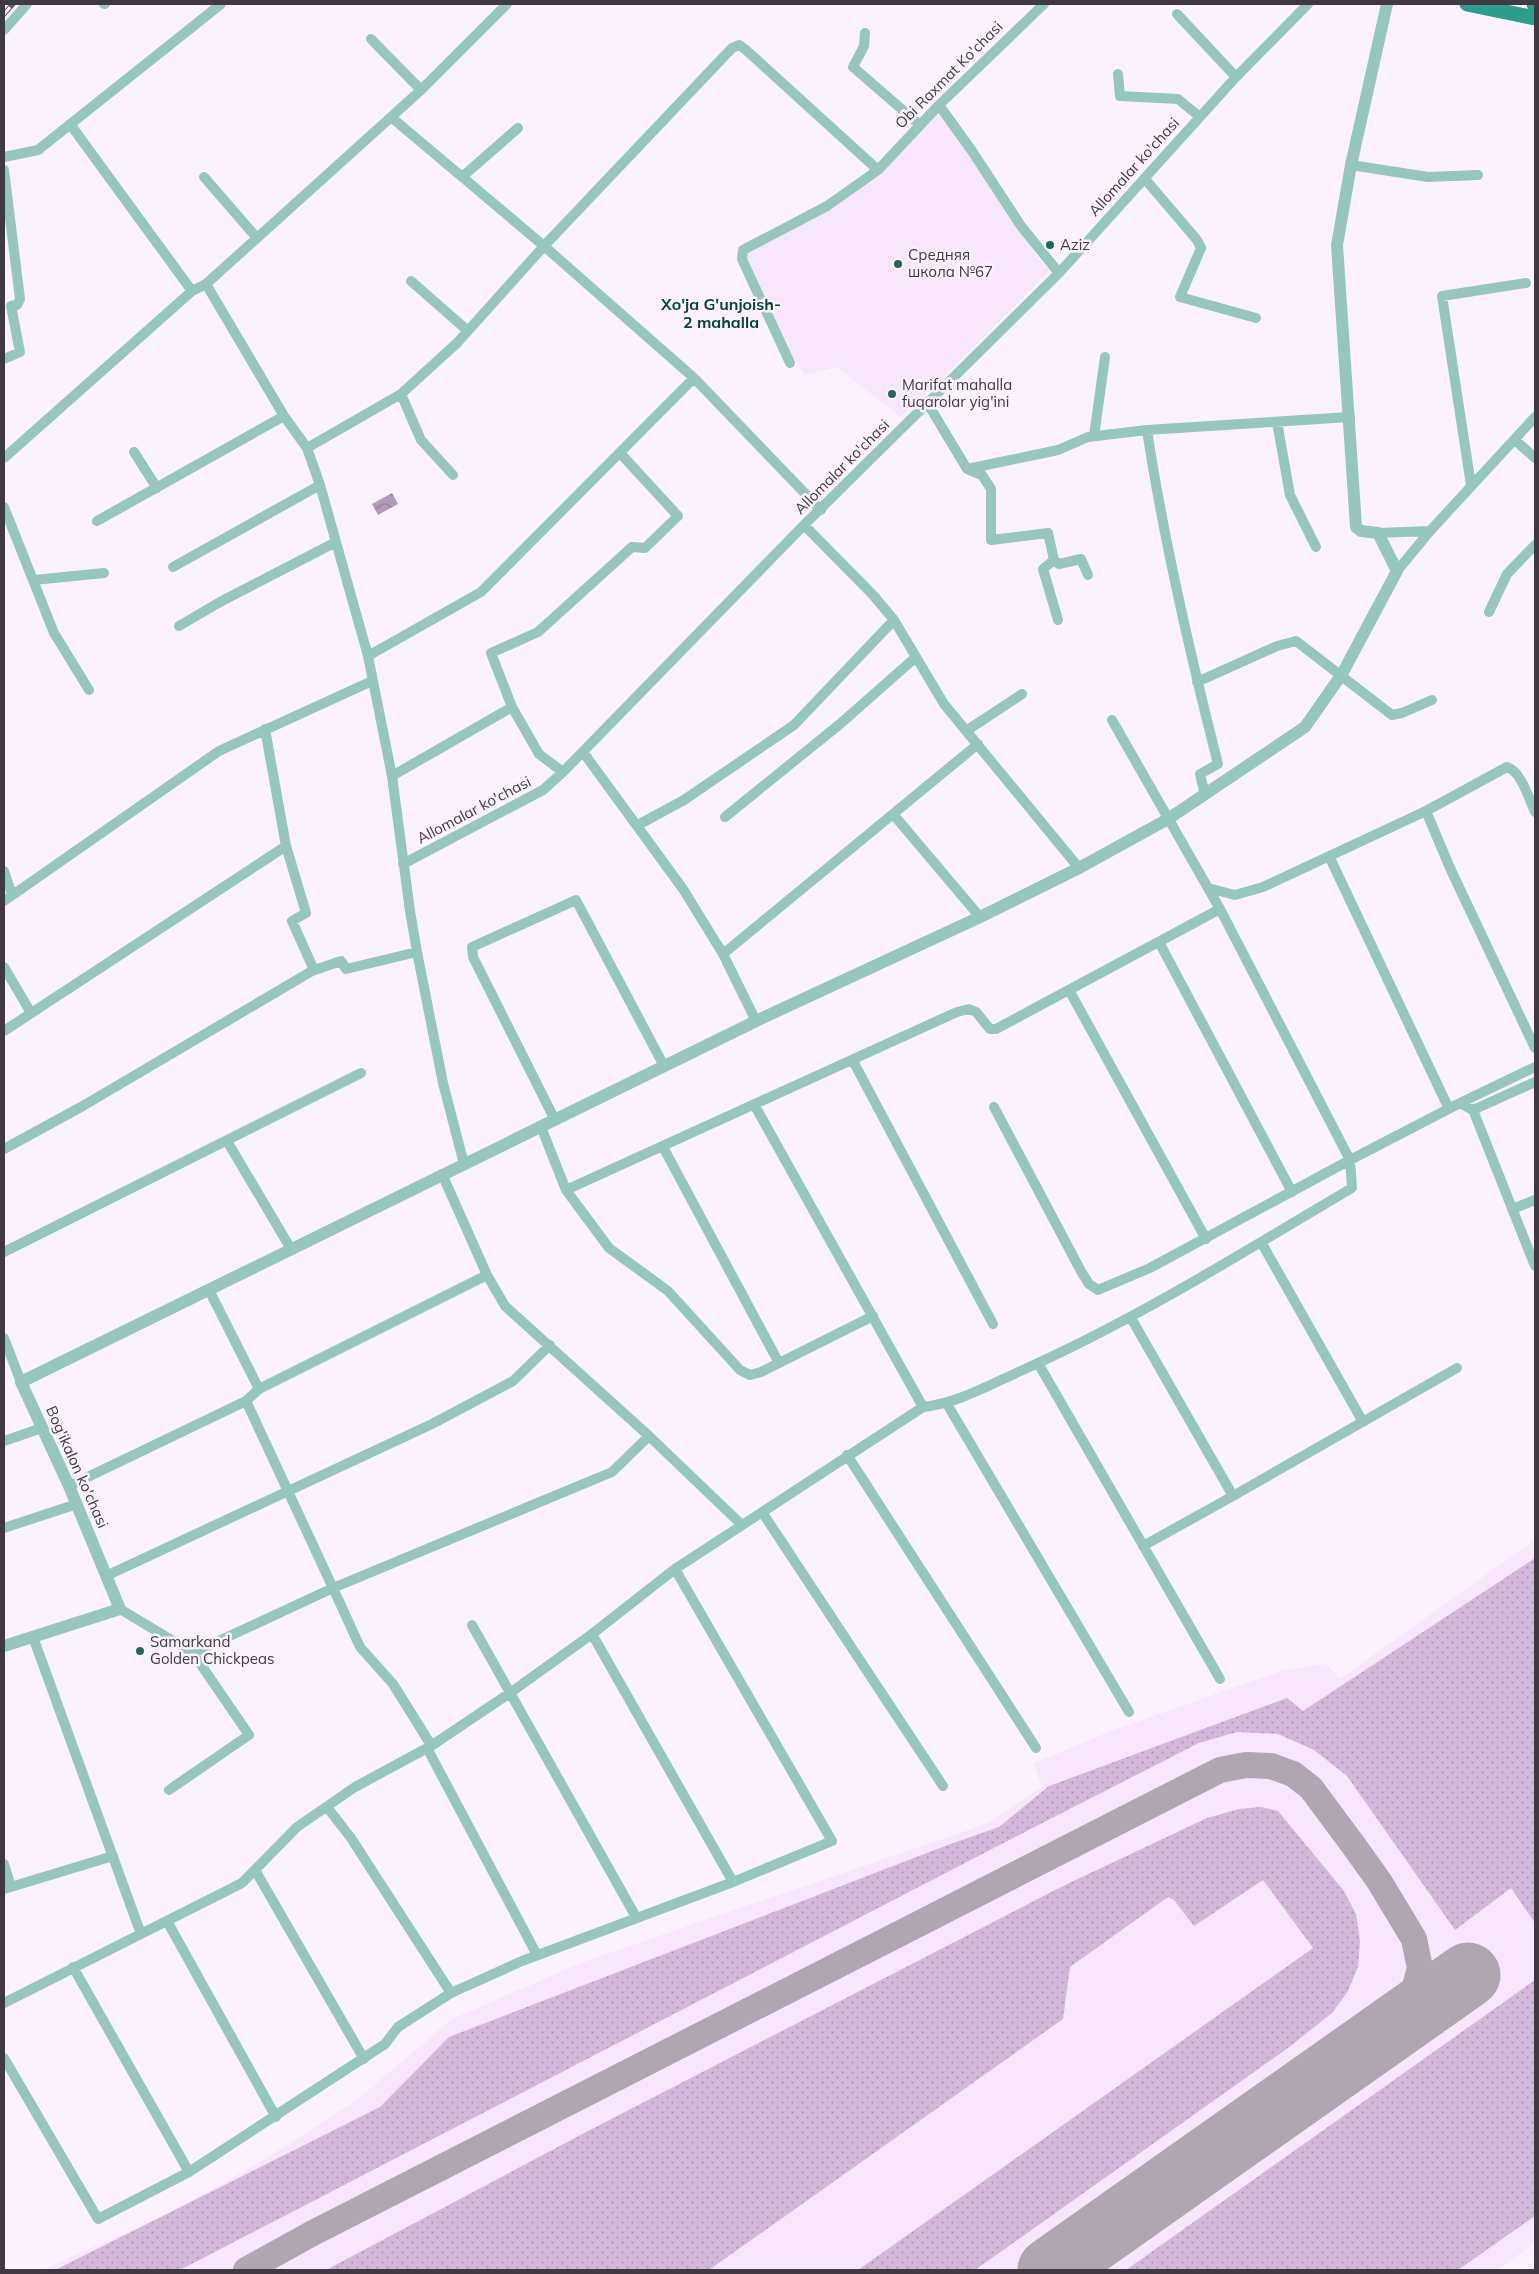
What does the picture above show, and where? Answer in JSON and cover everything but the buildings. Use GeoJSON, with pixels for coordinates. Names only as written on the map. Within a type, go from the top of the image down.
{"type":"FeatureCollection","features":[{"type":"Feature","properties":{"kind":"main road"},"geometry":{"type":"LineString","coordinates":[[1467,4],[1535,18]]}},
{"type":"Feature","properties":{"kind":"street"},"geometry":{"type":"LineString","coordinates":[[4,30],[27,4]]}},
{"type":"Feature","properties":{"kind":"street"},"geometry":{"type":"LineString","coordinates":[[4,157],[38,150],[221,4]]}},
{"type":"Feature","properties":{"kind":"street"},"geometry":{"type":"LineString","coordinates":[[4,458],[192,291],[206,284],[421,90],[507,4]]}},
{"type":"Feature","properties":{"kind":"street","name":"Obi Raxmat Ko'chasi"},"geometry":{"type":"LineString","coordinates":[[878,170],[939,105],[1044,4]]}},
{"type":"Feature","properties":{"kind":"street","name":"Allomalar ko'chasi"},"geometry":{"type":"LineString","coordinates":[[403,864],[544,790],[563,772],[804,525],[1059,273],[1236,77],[1308,4]]}},
{"type":"Feature","properties":{"kind":"street"},"geometry":{"type":"LineString","coordinates":[[1386,4],[1351,165],[1337,245],[1356,527],[1361,531],[1378,533],[1430,531]]}},
{"type":"Feature","properties":{"kind":"street"},"geometry":{"type":"LineString","coordinates":[[1177,14],[1236,77]]}},
{"type":"Feature","properties":{"kind":"street"},"geometry":{"type":"LineString","coordinates":[[866,33],[864,46],[854,67],[920,125]]}},
{"type":"Feature","properties":{"kind":"street"},"geometry":{"type":"LineString","coordinates":[[371,39],[421,90]]}},
{"type":"Feature","properties":{"kind":"street"},"geometry":{"type":"LineString","coordinates":[[307,448],[401,394],[468,332],[544,246],[732,48],[740,45],[878,170],[826,206],[743,250],[742,259],[790,363]]}},
{"type":"Feature","properties":{"kind":"street"},"geometry":{"type":"LineString","coordinates":[[1118,74],[1120,96],[1178,99],[1200,117]]}},
{"type":"Feature","properties":{"kind":"street"},"geometry":{"type":"LineString","coordinates":[[939,105],[972,151],[1021,226],[1059,273]]}},
{"type":"Feature","properties":{"kind":"street"},"geometry":{"type":"LineString","coordinates":[[390,117],[544,246],[694,378],[821,510]]}},
{"type":"Feature","properties":{"kind":"street"},"geometry":{"type":"LineString","coordinates":[[70,124],[192,291]]}},
{"type":"Feature","properties":{"kind":"street"},"geometry":{"type":"LineString","coordinates":[[462,177],[518,128]]}},
{"type":"Feature","properties":{"kind":"street"},"geometry":{"type":"LineString","coordinates":[[1351,165],[1428,177],[1478,175]]}},
{"type":"Feature","properties":{"kind":"street"},"geometry":{"type":"LineString","coordinates":[[4,170],[20,299],[16,305],[10,306],[20,352],[4,359]]}},
{"type":"Feature","properties":{"kind":"street"},"geometry":{"type":"LineString","coordinates":[[204,178],[257,238]]}},
{"type":"Feature","properties":{"kind":"street"},"geometry":{"type":"LineString","coordinates":[[1145,179],[1197,240],[1201,248],[1180,297],[1256,318]]}},
{"type":"Feature","properties":{"kind":"street"},"geometry":{"type":"LineString","coordinates":[[411,281],[468,332]]}},
{"type":"Feature","properties":{"kind":"street"},"geometry":{"type":"LineString","coordinates":[[1471,485],[1442,296],[1526,283]]}},
{"type":"Feature","properties":{"kind":"street"},"geometry":{"type":"LineString","coordinates":[[206,284],[284,416],[307,448],[320,485],[368,656],[392,776],[417,952],[443,1083],[464,1164]]}},
{"type":"Feature","properties":{"kind":"street"},"geometry":{"type":"LineString","coordinates":[[1094,436],[1105,357]]}},
{"type":"Feature","properties":{"kind":"street"},"geometry":{"type":"LineString","coordinates":[[368,656],[481,592],[694,378]]}},
{"type":"Feature","properties":{"kind":"street"},"geometry":{"type":"LineString","coordinates":[[401,394],[421,440],[453,476]]}},
{"type":"Feature","properties":{"kind":"street"},"geometry":{"type":"LineString","coordinates":[[928,404],[967,469],[982,475],[991,490],[992,540],[1048,533],[1054,560],[1059,564],[1081,559],[1088,575]]}},
{"type":"Feature","properties":{"kind":"street"},"geometry":{"type":"LineString","coordinates":[[97,521],[284,416]]}},
{"type":"Feature","properties":{"kind":"street"},"geometry":{"type":"LineString","coordinates":[[21,1382],[756,1021],[980,917],[1079,868],[1206,795],[1305,727],[1342,674],[1397,572],[1430,531],[1535,416]]}},
{"type":"Feature","properties":{"kind":"street"},"geometry":{"type":"LineString","coordinates":[[967,469],[1058,450],[1094,436],[1147,430],[1350,417]]}},
{"type":"Feature","properties":{"kind":"street"},"geometry":{"type":"LineString","coordinates":[[1277,422],[1290,496],[1316,547]]}},
{"type":"Feature","properties":{"kind":"street"},"geometry":{"type":"LineString","coordinates":[[1147,430],[1158,505],[1197,682],[1218,764],[1200,774],[1206,795]]}},
{"type":"Feature","properties":{"kind":"street"},"geometry":{"type":"LineString","coordinates":[[1515,440],[1535,458]]}},
{"type":"Feature","properties":{"kind":"street"},"geometry":{"type":"LineString","coordinates":[[134,452],[157,488]]}},
{"type":"Feature","properties":{"kind":"street"},"geometry":{"type":"LineString","coordinates":[[563,772],[538,754],[512,707],[491,653],[538,632],[632,547],[645,548],[678,516],[620,453]]}},
{"type":"Feature","properties":{"kind":"street"},"geometry":{"type":"LineString","coordinates":[[173,567],[320,485]]}},
{"type":"Feature","properties":{"kind":"street"},"geometry":{"type":"LineString","coordinates":[[4,507],[54,633],[89,690]]}},
{"type":"Feature","properties":{"kind":"street"},"geometry":{"type":"LineString","coordinates":[[804,525],[894,620],[944,704],[1079,868]]}},
{"type":"Feature","properties":{"kind":"street"},"geometry":{"type":"LineString","coordinates":[[1378,533],[1397,572]]}},
{"type":"Feature","properties":{"kind":"street"},"geometry":{"type":"LineString","coordinates":[[179,626],[220,602],[336,542]]}},
{"type":"Feature","properties":{"kind":"street"},"geometry":{"type":"LineString","coordinates":[[1489,612],[1506,574],[1535,545]]}},
{"type":"Feature","properties":{"kind":"street"},"geometry":{"type":"LineString","coordinates":[[1054,560],[1043,569],[1058,620]]}},
{"type":"Feature","properties":{"kind":"street"},"geometry":{"type":"LineString","coordinates":[[34,580],[104,573]]}},
{"type":"Feature","properties":{"kind":"street"},"geometry":{"type":"LineString","coordinates":[[638,825],[684,800],[794,725],[894,620]]}},
{"type":"Feature","properties":{"kind":"street"},"geometry":{"type":"LineString","coordinates":[[1197,682],[1277,646],[1296,641],[1342,674],[1392,715],[1402,713],[1432,700]]}},
{"type":"Feature","properties":{"kind":"street"},"geometry":{"type":"LineString","coordinates":[[725,817],[840,724],[916,657]]}},
{"type":"Feature","properties":{"kind":"street"},"geometry":{"type":"LineString","coordinates":[[4,871],[8,898],[219,751],[372,681]]}},
{"type":"Feature","properties":{"kind":"street"},"geometry":{"type":"LineString","coordinates":[[966,731],[1022,694]]}},
{"type":"Feature","properties":{"kind":"street"},"geometry":{"type":"LineString","coordinates":[[392,776],[512,707]]}},
{"type":"Feature","properties":{"kind":"street"},"geometry":{"type":"LineString","coordinates":[[4,2003],[242,1883],[296,1827],[355,1787],[427,1748],[510,1693],[592,1634],[675,1569],[922,1407],[947,1404],[1131,1318],[1352,1188],[1350,1160],[1220,909],[1112,720]]}},
{"type":"Feature","properties":{"kind":"street"},"geometry":{"type":"LineString","coordinates":[[265,729],[286,846],[306,913],[292,921],[314,970]]}},
{"type":"Feature","properties":{"kind":"street"},"geometry":{"type":"LineString","coordinates":[[723,954],[978,744]]}},
{"type":"Feature","properties":{"kind":"street"},"geometry":{"type":"LineString","coordinates":[[583,752],[683,889],[723,954],[756,1021]]}},
{"type":"Feature","properties":{"kind":"street"},"geometry":{"type":"LineString","coordinates":[[1208,888],[1235,895],[1263,887],[1426,811],[1507,767],[1512,768],[1517,775],[1535,812]]}},
{"type":"Feature","properties":{"kind":"street"},"geometry":{"type":"LineString","coordinates":[[1426,811],[1450,868],[1535,1048]]}},
{"type":"Feature","properties":{"kind":"street"},"geometry":{"type":"LineString","coordinates":[[894,814],[980,917]]}},
{"type":"Feature","properties":{"kind":"street"},"geometry":{"type":"LineString","coordinates":[[4,1031],[286,846]]}},
{"type":"Feature","properties":{"kind":"street"},"geometry":{"type":"LineString","coordinates":[[1329,856],[1449,1109]]}},
{"type":"Feature","properties":{"kind":"street"},"geometry":{"type":"LineString","coordinates":[[555,1120],[473,957],[472,947],[576,900],[664,1066]]}},
{"type":"Feature","properties":{"kind":"street"},"geometry":{"type":"LineString","coordinates":[[566,1190],[663,1148],[957,1012],[969,1009],[976,1012],[990,1029],[996,1029],[1220,909]]}},
{"type":"Feature","properties":{"kind":"street"},"geometry":{"type":"LineString","coordinates":[[1159,942],[1292,1192]]}},
{"type":"Feature","properties":{"kind":"street"},"geometry":{"type":"LineString","coordinates":[[4,1149],[81,1107],[314,970],[341,961],[346,968],[417,952]]}},
{"type":"Feature","properties":{"kind":"street"},"geometry":{"type":"LineString","coordinates":[[4,967],[31,1013]]}},
{"type":"Feature","properties":{"kind":"street"},"geometry":{"type":"LineString","coordinates":[[1069,990],[1206,1239]]}},
{"type":"Feature","properties":{"kind":"street"},"geometry":{"type":"LineString","coordinates":[[852,1061],[993,1324]]}},
{"type":"Feature","properties":{"kind":"street"},"geometry":{"type":"LineString","coordinates":[[994,1107],[1082,1273],[1089,1284],[1098,1290],[1150,1268],[1350,1160],[1535,1067]]}},
{"type":"Feature","properties":{"kind":"street"},"geometry":{"type":"LineString","coordinates":[[4,1252],[361,1073]]}},
{"type":"Feature","properties":{"kind":"street"},"geometry":{"type":"LineString","coordinates":[[1473,1110],[1535,1082]]}},
{"type":"Feature","properties":{"kind":"street"},"geometry":{"type":"LineString","coordinates":[[1460,1104],[1473,1110],[1535,1266]]}},
{"type":"Feature","properties":{"kind":"street"},"geometry":{"type":"LineString","coordinates":[[755,1106],[922,1407]]}},
{"type":"Feature","properties":{"kind":"street"},"geometry":{"type":"LineString","coordinates":[[541,1127],[566,1190],[609,1248],[668,1291],[740,1370],[750,1375],[779,1363],[873,1316]]}},
{"type":"Feature","properties":{"kind":"street"},"geometry":{"type":"LineString","coordinates":[[227,1141],[291,1249]]}},
{"type":"Feature","properties":{"kind":"street"},"geometry":{"type":"LineString","coordinates":[[663,1148],[779,1363]]}},
{"type":"Feature","properties":{"kind":"street"},"geometry":{"type":"LineString","coordinates":[[442,1174],[487,1275],[505,1306],[649,1436],[742,1525]]}},
{"type":"Feature","properties":{"kind":"street"},"geometry":{"type":"LineString","coordinates":[[1512,1209],[1535,1200]]}},
{"type":"Feature","properties":{"kind":"street"},"geometry":{"type":"LineString","coordinates":[[1261,1242],[1363,1422]]}},
{"type":"Feature","properties":{"kind":"street"},"geometry":{"type":"LineString","coordinates":[[69,1486],[246,1401],[259,1389],[487,1275]]}},
{"type":"Feature","properties":{"kind":"street"},"geometry":{"type":"LineString","coordinates":[[209,1290],[259,1389]]}},
{"type":"Feature","properties":{"kind":"street"},"geometry":{"type":"LineString","coordinates":[[1131,1318],[1233,1496]]}},
{"type":"Feature","properties":{"kind":"street","name":"Bog'ikalon ko'chasi"},"geometry":{"type":"LineString","coordinates":[[4,1338],[21,1382],[69,1486],[120,1608]]}},
{"type":"Feature","properties":{"kind":"street"},"geometry":{"type":"LineString","coordinates":[[106,1576],[432,1424],[513,1380],[550,1345]]}},
{"type":"Feature","properties":{"kind":"street"},"geometry":{"type":"LineString","coordinates":[[1038,1363],[1220,1679]]}},
{"type":"Feature","properties":{"kind":"street"},"geometry":{"type":"LineString","coordinates":[[1143,1546],[1457,1368]]}},
{"type":"Feature","properties":{"kind":"street"},"geometry":{"type":"LineString","coordinates":[[246,1401],[360,1647],[393,1684],[431,1745],[427,1748]]}},
{"type":"Feature","properties":{"kind":"street"},"geometry":{"type":"LineString","coordinates":[[947,1404],[1129,1712]]}},
{"type":"Feature","properties":{"kind":"street"},"geometry":{"type":"LineString","coordinates":[[4,1441],[42,1428]]}},
{"type":"Feature","properties":{"kind":"street"},"geometry":{"type":"LineString","coordinates":[[193,1653],[334,1588],[612,1472],[649,1436]]}},
{"type":"Feature","properties":{"kind":"street"},"geometry":{"type":"LineString","coordinates":[[847,1455],[1036,1748]]}},
{"type":"Feature","properties":{"kind":"street"},"geometry":{"type":"LineString","coordinates":[[4,1528],[76,1504]]}},
{"type":"Feature","properties":{"kind":"street"},"geometry":{"type":"LineString","coordinates":[[762,1512],[943,1786]]}},
{"type":"Feature","properties":{"kind":"street"},"geometry":{"type":"LineString","coordinates":[[4,2058],[98,2219],[189,2172],[276,2117],[364,2059],[385,2044],[398,2027],[451,1993],[537,1955],[636,1916],[733,1882],[832,1841],[675,1569]]}},
{"type":"Feature","properties":{"kind":"street"},"geometry":{"type":"LineString","coordinates":[[4,1646],[120,1608],[193,1653],[250,1736],[169,1790]]}},
{"type":"Feature","properties":{"kind":"street"},"geometry":{"type":"LineString","coordinates":[[472,1625],[636,1916]]}},
{"type":"Feature","properties":{"kind":"street"},"geometry":{"type":"LineString","coordinates":[[592,1634],[733,1882]]}},
{"type":"Feature","properties":{"kind":"street"},"geometry":{"type":"LineString","coordinates":[[33,1637],[141,1934]]}},
{"type":"Feature","properties":{"kind":"street"},"geometry":{"type":"LineString","coordinates":[[427,1748],[537,1955]]}},
{"type":"Feature","properties":{"kind":"street"},"geometry":{"type":"LineString","coordinates":[[327,1807],[351,1838],[451,1993]]}},
{"type":"Feature","properties":{"kind":"street"},"geometry":{"type":"LineString","coordinates":[[4,1864],[8,1888],[113,1856]]}},
{"type":"Feature","properties":{"kind":"street"},"geometry":{"type":"LineString","coordinates":[[255,1870],[364,2059]]}},
{"type":"Feature","properties":{"kind":"street"},"geometry":{"type":"LineString","coordinates":[[167,1921],[276,2117]]}},
{"type":"Feature","properties":{"kind":"street"},"geometry":{"type":"LineString","coordinates":[[73,1967],[189,2172]]}},
{"type":"Feature","properties":{"kind":"shaded area","name":"Средняя школа №67"},"geometry":{"type":"Polygon","coordinates":[[[939,109],[968,146],[1039,259],[1050,270],[948,374],[900,417],[837,367],[805,375],[791,354],[745,252],[770,242],[885,164],[939,109]]]}},
{"type":"Feature","properties":{"kind":"shaded area"},"geometry":{"type":"Polygon","coordinates":[[[1535,1540],[1535,2243],[1497,2270],[42,2270],[159,2218],[256,2165],[354,2102],[452,2019],[586,1961],[989,1823],[1042,1787],[1034,1763],[1114,1730],[1284,1670],[1327,1664],[1340,1679],[1535,1540]]]}},
{"type":"Feature","properties":{"kind":"shaded area"},"geometry":{"type":"Polygon","coordinates":[[[1535,1558],[1535,1923],[1511,1888],[1455,1930],[1347,1776],[1314,1750],[1278,1734],[1237,1732],[1199,1743],[180,2270],[55,2270],[380,2107],[449,2037],[945,1846],[999,1827],[1049,1786],[1287,1698],[1303,1711],[1535,1558]]]}},
{"type":"Feature","properties":{"kind":"shaded area"},"geometry":{"type":"Polygon","coordinates":[[[1261,1807],[1278,1811],[1344,1891],[1356,1914],[1360,1941],[1358,1967],[1348,1991],[1332,2013],[1288,2048],[975,2270],[858,2270],[1313,1948],[1263,1880],[1194,1926],[1174,1900],[1168,1897],[1070,1967],[1063,2019],[709,2270],[326,2270],[588,2131],[1063,1886],[1207,1818],[1239,1809],[1261,1807]]]}},
{"type":"Feature","properties":{"kind":"shaded area"},"geometry":{"type":"Polygon","coordinates":[[[1535,1980],[1535,2216],[1458,2270],[1126,2270],[1535,1980]]]}},
{"type":"Feature","properties":{"kind":"water"},"geometry":{"type":"Polygon","coordinates":[[[392,493],[398,504],[378,515],[372,504],[392,493]]]}},
{"type":"Feature","properties":{"kind":"taxiway"},"geometry":{"type":"LineString","coordinates":[[246,2270],[311,2234],[1220,1770],[1246,1765],[1271,1766],[1293,1774],[1311,1788],[1354,1846],[1379,1881],[1414,1939],[1420,1968],[1413,1994],[1401,2023]]}},
{"type":"Feature","properties":{"kind":"runway"},"geometry":{"type":"LineString","coordinates":[[1050,2270],[1468,1975]]}},
{"type":"Feature","properties":{"kind":"railway"},"geometry":{"type":"LineString","coordinates":[[4,14],[13,4]]}},
{"type":"Feature","properties":{"kind":"place","name":"Aziz"},"geometry":{"type":"Point","coordinates":[1050,245]}},
{"type":"Feature","properties":{"kind":"place","name":"Средняя школа №67"},"geometry":{"type":"Point","coordinates":[898,264]}},
{"type":"Feature","properties":{"kind":"place","name":"Marifat mahalla fuqarolar yig'ini"},"geometry":{"type":"Point","coordinates":[892,394]}},
{"type":"Feature","properties":{"kind":"place","name":"Samarkand Golden Chickpeas"},"geometry":{"type":"Point","coordinates":[140,1651]}},
{"type":"Feature","properties":{"kind":"district","name":"Xo'ja G'unjoish- 2 mahalla"},"geometry":{"type":"Point","coordinates":[721,313]}}]}
